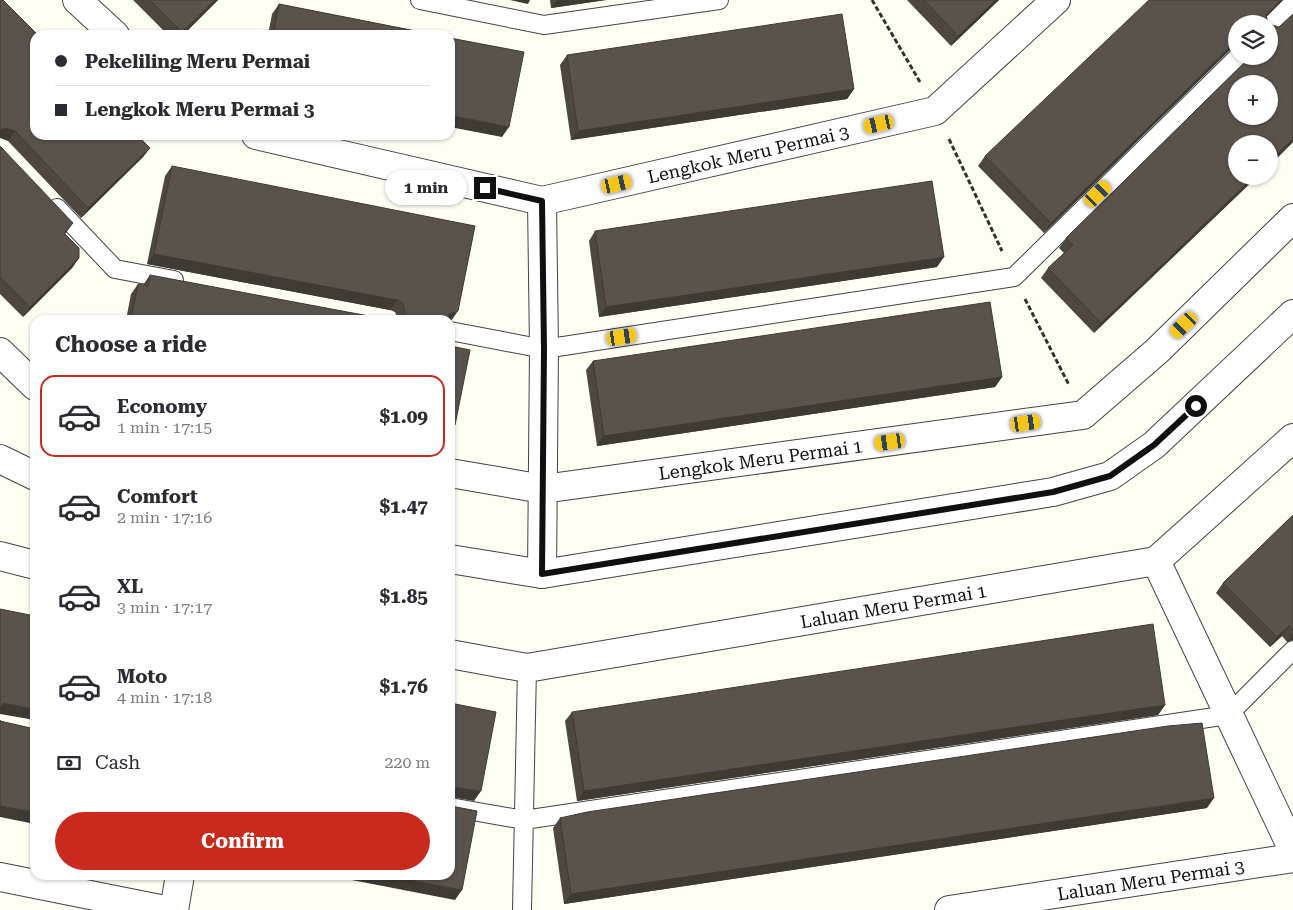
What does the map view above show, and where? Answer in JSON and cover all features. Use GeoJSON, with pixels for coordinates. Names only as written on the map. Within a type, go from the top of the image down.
{"type":"FeatureCollection","features":[{"type":"Feature","properties":{"kind":"street"},"geometry":{"type":"LineString","coordinates":[[77,0],[110,30]]}},
{"type":"Feature","properties":{"kind":"street","name":"Lengkok Meru Permai 3"},"geometry":{"type":"LineString","coordinates":[[278,140],[542,201],[935,111],[1056,0]]}},
{"type":"Feature","properties":{"kind":"street"},"geometry":{"type":"LineString","coordinates":[[542,201],[544,349],[542,574]]}},
{"type":"Feature","properties":{"kind":"street"},"geometry":{"type":"LineString","coordinates":[[1083,415],[1157,351],[1293,218]]}},
{"type":"Feature","properties":{"kind":"street"},"geometry":{"type":"LineString","coordinates":[[455,561],[542,574],[1053,492],[1110,476],[1154,445],[1293,314]]}},
{"type":"Feature","properties":{"kind":"street"},"geometry":{"type":"LineString","coordinates":[[0,352],[30,381]]}},
{"type":"Feature","properties":{"kind":"street","name":"Lengkok Meru Permai 1"},"geometry":{"type":"LineString","coordinates":[[455,474],[543,489],[1083,415]]}},
{"type":"Feature","properties":{"kind":"street"},"geometry":{"type":"LineString","coordinates":[[1293,438],[1156,562],[1293,850]]}},
{"type":"Feature","properties":{"kind":"street"},"geometry":{"type":"LineString","coordinates":[[0,459],[30,474]]}},
{"type":"Feature","properties":{"kind":"street"},"geometry":{"type":"LineString","coordinates":[[0,556],[30,564]]}},
{"type":"Feature","properties":{"kind":"street","name":"Laluan Meru Permai 1"},"geometry":{"type":"LineString","coordinates":[[455,655],[527,668],[1156,562]]}},
{"type":"Feature","properties":{"kind":"street","name":"Laluan Meru Permai 3"},"geometry":{"type":"LineString","coordinates":[[949,910],[1293,858]]}},
{"type":"Feature","properties":{"kind":"street"},"geometry":{"type":"LineString","coordinates":[[0,877],[165,910]]}},
{"type":"Feature","properties":{"kind":"street"},"geometry":{"type":"LineString","coordinates":[[174,910],[179,880]]}},
{"type":"Feature","properties":{"kind":"lane"},"geometry":{"type":"LineString","coordinates":[[420,0],[544,25],[719,0]]}},
{"type":"Feature","properties":{"kind":"lane"},"geometry":{"type":"LineString","coordinates":[[1278,18],[1293,3]]}},
{"type":"Feature","properties":{"kind":"lane"},"geometry":{"type":"LineString","coordinates":[[455,332],[544,349],[1014,277],[1230,65]]}},
{"type":"Feature","properties":{"kind":"lane"},"geometry":{"type":"LineString","coordinates":[[47,198],[115,269],[193,284]]}},
{"type":"Feature","properties":{"kind":"lane"},"geometry":{"type":"LineString","coordinates":[[455,808],[524,820],[1228,715],[1293,650]]}},
{"type":"Feature","properties":{"kind":"lane"},"geometry":{"type":"LineString","coordinates":[[522,910],[527,668]]}},
{"type":"Feature","properties":{"kind":"path"},"geometry":{"type":"LineString","coordinates":[[872,0],[935,111],[1014,277],[1083,415]]}},
{"type":"Feature","properties":{"kind":"building"},"geometry":{"type":"Polygon","coordinates":[[[0,0],[3,0],[33,30],[30,30],[30,140],[142,140],[150,148],[88,208],[15,131],[5,128],[0,130],[0,0]]]}},
{"type":"Feature","properties":{"kind":"building"},"geometry":{"type":"Polygon","coordinates":[[[150,0],[215,0],[184,30],[180,30],[150,0]]]}},
{"type":"Feature","properties":{"kind":"building"},"geometry":{"type":"Polygon","coordinates":[[[924,0],[996,0],[958,36],[924,0]]]}},
{"type":"Feature","properties":{"kind":"building"},"geometry":{"type":"Polygon","coordinates":[[[1149,0],[1280,0],[1266,15],[1228,15],[1228,49],[1051,223],[985,156],[1149,0]]]}},
{"type":"Feature","properties":{"kind":"building"},"geometry":{"type":"Polygon","coordinates":[[[279,4],[411,30],[274,30],[279,4]]]}},
{"type":"Feature","properties":{"kind":"building"},"geometry":{"type":"Polygon","coordinates":[[[842,14],[854,89],[578,131],[567,55],[842,14]]]}},
{"type":"Feature","properties":{"kind":"building"},"geometry":{"type":"Polygon","coordinates":[[[1293,14],[1293,139],[1278,153],[1278,135],[1228,135],[1228,185],[1245,185],[1101,323],[1048,268],[1073,245],[1066,238],[1228,79],[1228,125],[1278,125],[1278,75],[1232,75],[1242,65],[1278,65],[1278,27],[1293,14]]]}},
{"type":"Feature","properties":{"kind":"building"},"geometry":{"type":"Polygon","coordinates":[[[455,39],[524,52],[509,127],[455,116],[455,39]]]}},
{"type":"Feature","properties":{"kind":"building"},"geometry":{"type":"Polygon","coordinates":[[[0,146],[73,223],[64,233],[79,248],[79,258],[30,307],[0,277],[0,146]]]}},
{"type":"Feature","properties":{"kind":"building"},"geometry":{"type":"Polygon","coordinates":[[[172,166],[475,226],[458,311],[449,315],[404,315],[405,312],[402,302],[397,300],[154,254],[172,166]]]}},
{"type":"Feature","properties":{"kind":"building"},"geometry":{"type":"Polygon","coordinates":[[[932,181],[944,257],[606,307],[595,231],[932,181]]]}},
{"type":"Feature","properties":{"kind":"building"},"geometry":{"type":"Polygon","coordinates":[[[150,275],[363,315],[132,315],[138,284],[148,286],[150,275]]]}},
{"type":"Feature","properties":{"kind":"building"},"geometry":{"type":"Polygon","coordinates":[[[990,302],[1002,377],[604,436],[593,361],[990,302]]]}},
{"type":"Feature","properties":{"kind":"building"},"geometry":{"type":"Polygon","coordinates":[[[455,347],[470,350],[455,425],[455,347]]]}},
{"type":"Feature","properties":{"kind":"building"},"geometry":{"type":"Polygon","coordinates":[[[1293,515],[1293,631],[1289,626],[1277,637],[1223,583],[1293,515]]]}},
{"type":"Feature","properties":{"kind":"building"},"geometry":{"type":"Polygon","coordinates":[[[0,609],[30,615],[30,708],[3,703],[0,707],[0,609]]]}},
{"type":"Feature","properties":{"kind":"building"},"geometry":{"type":"Polygon","coordinates":[[[1153,624],[1165,705],[584,791],[572,712],[1153,624]]]}},
{"type":"Feature","properties":{"kind":"building"},"geometry":{"type":"Polygon","coordinates":[[[455,704],[496,712],[481,791],[455,787],[455,704]]]}},
{"type":"Feature","properties":{"kind":"building"},"geometry":{"type":"Polygon","coordinates":[[[0,721],[30,728],[30,811],[0,806],[0,721]]]}},
{"type":"Feature","properties":{"kind":"building"},"geometry":{"type":"Polygon","coordinates":[[[1202,723],[1214,798],[571,894],[560,818],[587,812],[1168,726],[1202,723]]]}},
{"type":"Feature","properties":{"kind":"building"},"geometry":{"type":"Polygon","coordinates":[[[455,807],[477,811],[462,890],[411,880],[455,880],[455,807]]]}},
{"type":"Feature","properties":{"kind":"route"},"geometry":{"type":"LineString","coordinates":[[485,188],[542,201],[544,349],[542,574],[1053,492],[1110,476],[1154,445],[1196,406]]}}]}
